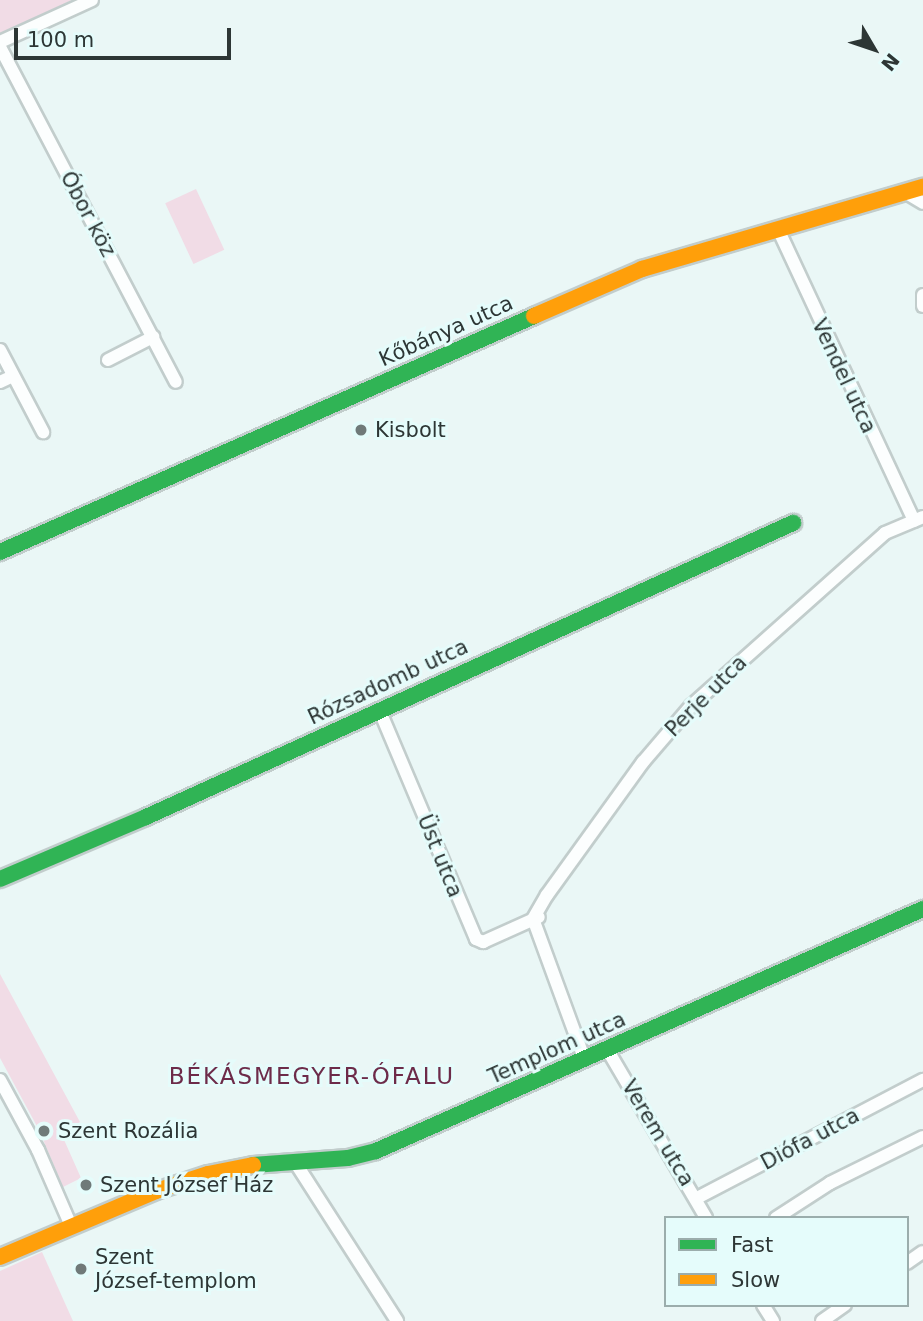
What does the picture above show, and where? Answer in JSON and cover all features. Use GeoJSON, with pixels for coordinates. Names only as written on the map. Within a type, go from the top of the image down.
{"type":"FeatureCollection","features":[{"type":"Feature","properties":{"kind":"street"},"geometry":{"type":"LineString","coordinates":[[0,44],[92,0]]}},
{"type":"Feature","properties":{"kind":"street","name":"Óbor köz"},"geometry":{"type":"LineString","coordinates":[[0,44],[176,382]]}},
{"type":"Feature","properties":{"kind":"street","name":"Kőbánya utca"},"geometry":{"type":"LineString","coordinates":[[0,552],[574,296],[642,269],[923,187]]}},
{"type":"Feature","properties":{"kind":"street"},"geometry":{"type":"LineString","coordinates":[[905,191],[923,203]]}},
{"type":"Feature","properties":{"kind":"street","name":"Vendel utca"},"geometry":{"type":"LineString","coordinates":[[778,229],[919,519]]}},
{"type":"Feature","properties":{"kind":"street"},"geometry":{"type":"LineString","coordinates":[[923,295],[923,306]]}},
{"type":"Feature","properties":{"kind":"street"},"geometry":{"type":"LineString","coordinates":[[108,360],[153,337]]}},
{"type":"Feature","properties":{"kind":"street"},"geometry":{"type":"LineString","coordinates":[[0,350],[43,432]]}},
{"type":"Feature","properties":{"kind":"street"},"geometry":{"type":"LineString","coordinates":[[0,382],[13,376]]}},
{"type":"Feature","properties":{"kind":"street","name":"Perje utca"},"geometry":{"type":"LineString","coordinates":[[536,918],[576,852],[643,762],[691,706],[885,533],[919,519]]}},
{"type":"Feature","properties":{"kind":"street","name":"Rózsadomb utca"},"geometry":{"type":"LineString","coordinates":[[0,879],[146,817],[793,523]]}},
{"type":"Feature","properties":{"kind":"street","name":"Üst utca"},"geometry":{"type":"LineString","coordinates":[[379,709],[476,939],[483,942],[536,918]]}},
{"type":"Feature","properties":{"kind":"street","name":"Templom utca"},"geometry":{"type":"LineString","coordinates":[[0,1257],[71,1226],[208,1174],[260,1164],[348,1158],[376,1151],[923,909]]}},
{"type":"Feature","properties":{"kind":"street"},"geometry":{"type":"LineString","coordinates":[[536,918],[584,1058]]}},
{"type":"Feature","properties":{"kind":"street","name":"Verem utca"},"geometry":{"type":"LineString","coordinates":[[607,1049],[697,1198],[705,1216]]}},
{"type":"Feature","properties":{"kind":"street"},"geometry":{"type":"LineString","coordinates":[[0,1080],[38,1150],[71,1226]]}},
{"type":"Feature","properties":{"kind":"street","name":"Diófa utca"},"geometry":{"type":"LineString","coordinates":[[697,1198],[923,1080]]}},
{"type":"Feature","properties":{"kind":"street"},"geometry":{"type":"LineString","coordinates":[[779,1216],[830,1183],[923,1137]]}},
{"type":"Feature","properties":{"kind":"street"},"geometry":{"type":"LineString","coordinates":[[295,1163],[397,1321]]}},
{"type":"Feature","properties":{"kind":"street"},"geometry":{"type":"LineString","coordinates":[[822,1321],[842,1307]]}},
{"type":"Feature","properties":{"kind":"shaded area"},"geometry":{"type":"Polygon","coordinates":[[[0,0],[72,0],[0,35],[0,0]]]}},
{"type":"Feature","properties":{"kind":"shaded area"},"geometry":{"type":"Polygon","coordinates":[[[196,189],[224,250],[194,264],[165,203],[196,189]]]}},
{"type":"Feature","properties":{"kind":"shaded area"},"geometry":{"type":"Polygon","coordinates":[[[0,974],[80,1122],[61,1133],[81,1178],[63,1187],[39,1130],[0,1058],[0,974]]]}},
{"type":"Feature","properties":{"kind":"shaded area"},"geometry":{"type":"Polygon","coordinates":[[[42,1252],[73,1321],[0,1321],[0,1271],[42,1252]]]}},
{"type":"Feature","properties":{"kind":"traffic: fast"},"geometry":{"type":"LineString","coordinates":[[0,552],[534,316]]}},
{"type":"Feature","properties":{"kind":"traffic: fast"},"geometry":{"type":"LineString","coordinates":[[0,879],[146,817],[793,523]]}},
{"type":"Feature","properties":{"kind":"traffic: fast"},"geometry":{"type":"LineString","coordinates":[[253,1165],[348,1158],[376,1151],[923,909]]}},
{"type":"Feature","properties":{"kind":"traffic: slow"},"geometry":{"type":"LineString","coordinates":[[534,316],[642,269],[923,187]]}},
{"type":"Feature","properties":{"kind":"traffic: slow"},"geometry":{"type":"LineString","coordinates":[[0,1257],[156,1191],[208,1174],[253,1165]]}},
{"type":"Feature","properties":{"kind":"place","name":"Kisbolt"},"geometry":{"type":"Point","coordinates":[361,430]}},
{"type":"Feature","properties":{"kind":"place","name":"Szent Rozália"},"geometry":{"type":"Point","coordinates":[44,1131]}},
{"type":"Feature","properties":{"kind":"place","name":"Szent József Ház"},"geometry":{"type":"Point","coordinates":[86,1185]}},
{"type":"Feature","properties":{"kind":"place","name":"Szent József-templom"},"geometry":{"type":"Point","coordinates":[81,1269]}},
{"type":"Feature","properties":{"kind":"district","name":"BÉKÁSMEGYER-ÓFALU"},"geometry":{"type":"Point","coordinates":[312,1076]}}]}
